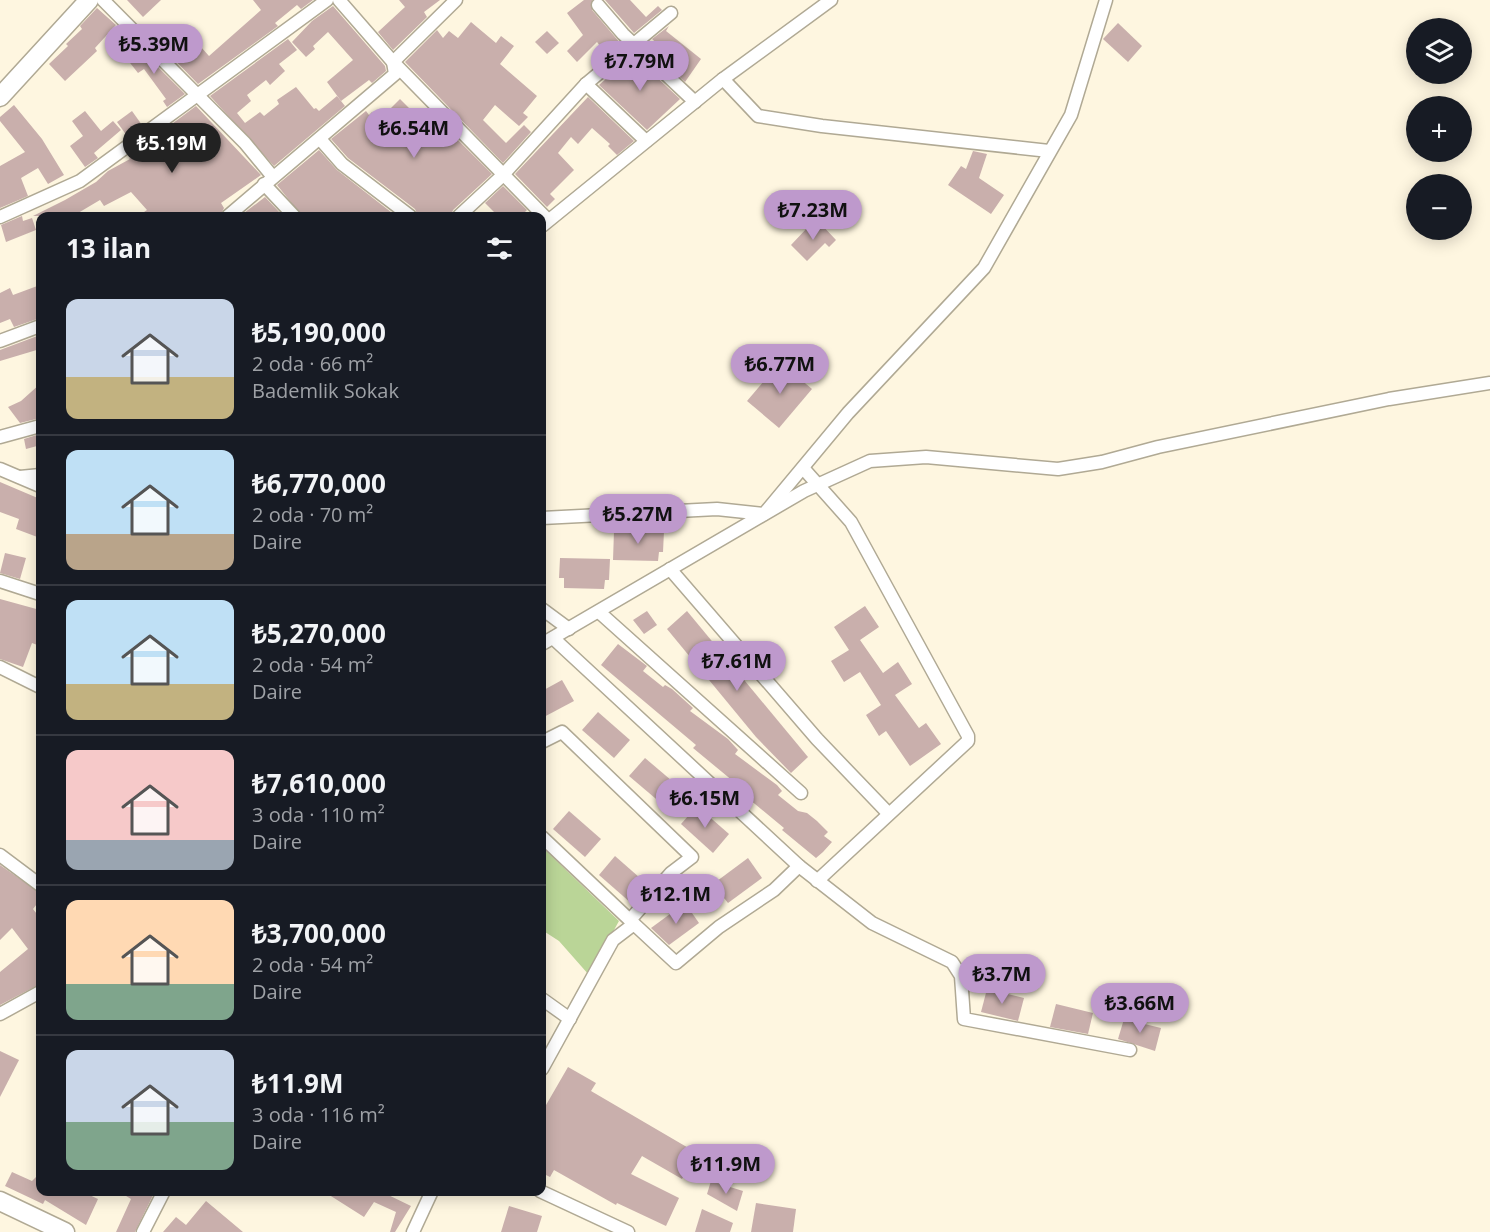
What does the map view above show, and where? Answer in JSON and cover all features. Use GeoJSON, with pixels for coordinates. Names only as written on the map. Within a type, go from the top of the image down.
{"type":"FeatureCollection","features":[{"type":"Feature","properties":{"kind":"street"},"geometry":{"type":"LineString","coordinates":[[1,93],[77,0]]}},
{"type":"Feature","properties":{"kind":"street"},"geometry":{"type":"LineString","coordinates":[[1,93],[89,0]]}},
{"type":"Feature","properties":{"kind":"street"},"geometry":{"type":"LineString","coordinates":[[104,0],[244,143],[291,212]]}},
{"type":"Feature","properties":{"kind":"street"},"geometry":{"type":"LineString","coordinates":[[0,218],[80,181],[327,0]]}},
{"type":"Feature","properties":{"kind":"street"},"geometry":{"type":"LineString","coordinates":[[339,0],[393,62],[535,212]]}},
{"type":"Feature","properties":{"kind":"street"},"geometry":{"type":"LineString","coordinates":[[393,62],[456,0]]}},
{"type":"Feature","properties":{"kind":"street"},"geometry":{"type":"LineString","coordinates":[[546,222],[723,79],[831,0]]}},
{"type":"Feature","properties":{"kind":"street"},"geometry":{"type":"LineString","coordinates":[[764,514],[848,413],[984,268],[1071,115],[1106,0]]}},
{"type":"Feature","properties":{"kind":"street"},"geometry":{"type":"LineString","coordinates":[[598,5],[635,45],[695,102]]}},
{"type":"Feature","properties":{"kind":"street"},"geometry":{"type":"LineString","coordinates":[[466,212],[586,84],[671,13]]}},
{"type":"Feature","properties":{"kind":"street"},"geometry":{"type":"LineString","coordinates":[[232,212],[395,74],[393,62]]}},
{"type":"Feature","properties":{"kind":"street"},"geometry":{"type":"LineString","coordinates":[[723,79],[758,116],[822,126],[1049,151]]}},
{"type":"Feature","properties":{"kind":"street"},"geometry":{"type":"LineString","coordinates":[[586,84],[646,141]]}},
{"type":"Feature","properties":{"kind":"street"},"geometry":{"type":"LineString","coordinates":[[320,139],[342,164],[405,212]]}},
{"type":"Feature","properties":{"kind":"street"},"geometry":{"type":"LineString","coordinates":[[0,341],[36,328]]}},
{"type":"Feature","properties":{"kind":"street"},"geometry":{"type":"LineString","coordinates":[[1130,1050],[964,1019],[961,976],[952,962],[872,923],[817,881],[547,641],[816,484],[870,461],[926,457],[1058,469],[1102,462],[1158,447],[1389,399],[1490,383]]}},
{"type":"Feature","properties":{"kind":"street"},"geometry":{"type":"LineString","coordinates":[[0,437],[36,427]]}},
{"type":"Feature","properties":{"kind":"street"},"geometry":{"type":"LineString","coordinates":[[803,468],[851,522],[968,736],[968,741],[888,813],[860,844],[817,881]]}},
{"type":"Feature","properties":{"kind":"street"},"geometry":{"type":"LineString","coordinates":[[0,469],[36,484]]}},
{"type":"Feature","properties":{"kind":"street"},"geometry":{"type":"LineString","coordinates":[[19,477],[36,475]]}},
{"type":"Feature","properties":{"kind":"street"},"geometry":{"type":"LineString","coordinates":[[546,518],[717,509],[764,514]]}},
{"type":"Feature","properties":{"kind":"street"},"geometry":{"type":"LineString","coordinates":[[670,569],[817,739],[888,813]]}},
{"type":"Feature","properties":{"kind":"street"},"geometry":{"type":"LineString","coordinates":[[0,581],[36,593]]}},
{"type":"Feature","properties":{"kind":"street"},"geometry":{"type":"LineString","coordinates":[[546,612],[569,629]]}},
{"type":"Feature","properties":{"kind":"street"},"geometry":{"type":"LineString","coordinates":[[598,612],[801,793]]}},
{"type":"Feature","properties":{"kind":"street"},"geometry":{"type":"LineString","coordinates":[[0,667],[36,685]]}},
{"type":"Feature","properties":{"kind":"street"},"geometry":{"type":"LineString","coordinates":[[546,740],[562,732],[692,858],[671,873],[632,922],[613,940],[546,1062]]}},
{"type":"Feature","properties":{"kind":"street"},"geometry":{"type":"LineString","coordinates":[[546,841],[676,963],[719,927],[774,890],[799,866]]}},
{"type":"Feature","properties":{"kind":"street"},"geometry":{"type":"LineString","coordinates":[[0,855],[36,882]]}},
{"type":"Feature","properties":{"kind":"street"},"geometry":{"type":"LineString","coordinates":[[0,1014],[36,994]]}},
{"type":"Feature","properties":{"kind":"street"},"geometry":{"type":"LineString","coordinates":[[546,1002],[570,1019]]}},
{"type":"Feature","properties":{"kind":"street"},"geometry":{"type":"LineString","coordinates":[[546,1194],[627,1232]]}},
{"type":"Feature","properties":{"kind":"street"},"geometry":{"type":"LineString","coordinates":[[143,1232],[161,1196]]}},
{"type":"Feature","properties":{"kind":"street"},"geometry":{"type":"LineString","coordinates":[[413,1232],[428,1196]]}},
{"type":"Feature","properties":{"kind":"street"},"geometry":{"type":"LineString","coordinates":[[1,1204],[65,1232]]}},
{"type":"Feature","properties":{"kind":"green space"},"geometry":{"type":"Polygon","coordinates":[[[546,851],[619,921],[589,975],[559,941],[546,933],[546,851]]]}},
{"type":"Feature","properties":{"kind":"building"},"geometry":{"type":"Polygon","coordinates":[[[127,0],[161,0],[143,17],[127,0]]]}},
{"type":"Feature","properties":{"kind":"building"},"geometry":{"type":"Polygon","coordinates":[[[253,0],[313,0],[301,9],[297,5],[275,23],[278,26],[198,84],[161,46],[184,28],[209,56],[261,10],[253,0]]]}},
{"type":"Feature","properties":{"kind":"building"},"geometry":{"type":"Polygon","coordinates":[[[399,0],[440,0],[424,12],[427,17],[393,50],[378,32],[405,7],[399,0]]]}},
{"type":"Feature","properties":{"kind":"building"},"geometry":{"type":"Polygon","coordinates":[[[584,0],[592,0],[592,10],[621,44],[607,55],[597,42],[577,62],[567,51],[583,35],[567,13],[584,0]]]}},
{"type":"Feature","properties":{"kind":"building"},"geometry":{"type":"Polygon","coordinates":[[[605,0],[630,0],[646,17],[658,6],[662,10],[634,33],[605,0]]]}},
{"type":"Feature","properties":{"kind":"building"},"geometry":{"type":"Polygon","coordinates":[[[333,6],[385,66],[386,71],[372,83],[369,80],[341,101],[327,82],[353,60],[328,32],[313,46],[315,49],[306,57],[292,42],[312,21],[333,6]]]}},
{"type":"Feature","properties":{"kind":"building"},"geometry":{"type":"Polygon","coordinates":[[[97,8],[116,25],[95,48],[97,51],[65,81],[49,64],[68,46],[66,44],[82,29],[80,26],[97,8]]]}},
{"type":"Feature","properties":{"kind":"building"},"geometry":{"type":"Polygon","coordinates":[[[471,22],[496,43],[501,36],[514,46],[500,64],[537,96],[523,113],[528,117],[519,126],[495,105],[483,120],[506,143],[524,125],[531,132],[503,163],[405,62],[437,30],[443,38],[449,31],[458,38],[471,22]]]}},
{"type":"Feature","properties":{"kind":"building"},"geometry":{"type":"Polygon","coordinates":[[[1118,23],[1142,46],[1128,62],[1103,39],[1118,23]]]}},
{"type":"Feature","properties":{"kind":"building"},"geometry":{"type":"Polygon","coordinates":[[[669,26],[666,31],[701,59],[685,82],[665,63],[671,56],[652,39],[669,26]]]}},
{"type":"Feature","properties":{"kind":"building"},"geometry":{"type":"Polygon","coordinates":[[[547,31],[559,43],[547,54],[535,42],[547,31]]]}},
{"type":"Feature","properties":{"kind":"building"},"geometry":{"type":"Polygon","coordinates":[[[288,39],[297,50],[279,64],[285,71],[270,85],[266,80],[247,95],[251,101],[237,113],[245,123],[260,112],[264,116],[279,104],[277,100],[296,87],[314,109],[319,111],[337,96],[345,106],[274,166],[210,96],[288,39]]]}},
{"type":"Feature","properties":{"kind":"building"},"geometry":{"type":"Polygon","coordinates":[[[136,45],[185,94],[167,107],[163,101],[166,99],[144,69],[138,73],[123,54],[136,45]]]}},
{"type":"Feature","properties":{"kind":"building"},"geometry":{"type":"Polygon","coordinates":[[[633,55],[680,99],[647,130],[599,85],[633,55]]]}},
{"type":"Feature","properties":{"kind":"building"},"geometry":{"type":"Polygon","coordinates":[[[588,97],[634,141],[617,155],[608,146],[610,144],[592,128],[578,144],[571,137],[558,153],[574,170],[550,194],[555,199],[547,207],[515,174],[588,97]]]}},
{"type":"Feature","properties":{"kind":"building"},"geometry":{"type":"Polygon","coordinates":[[[400,99],[417,116],[426,108],[492,174],[452,212],[416,212],[348,158],[331,139],[366,111],[369,115],[372,112],[379,120],[400,99]]]}},
{"type":"Feature","properties":{"kind":"building"},"geometry":{"type":"Polygon","coordinates":[[[14,105],[42,139],[64,175],[48,184],[38,168],[21,178],[28,196],[0,208],[0,166],[25,152],[0,121],[0,117],[14,105]]]}},
{"type":"Feature","properties":{"kind":"building"},"geometry":{"type":"Polygon","coordinates":[[[196,106],[261,175],[221,203],[224,208],[222,212],[144,212],[147,210],[131,192],[104,206],[100,200],[80,212],[41,212],[96,182],[108,171],[130,159],[137,150],[196,106]]]}},
{"type":"Feature","properties":{"kind":"building"},"geometry":{"type":"Polygon","coordinates":[[[85,111],[101,131],[113,121],[121,130],[94,153],[98,158],[85,167],[70,146],[83,136],[72,121],[85,111]]]}},
{"type":"Feature","properties":{"kind":"building"},"geometry":{"type":"Polygon","coordinates":[[[132,111],[142,125],[127,136],[117,122],[132,111]]]}},
{"type":"Feature","properties":{"kind":"building"},"geometry":{"type":"Polygon","coordinates":[[[319,150],[337,170],[391,212],[299,212],[277,185],[319,150]]]}},
{"type":"Feature","properties":{"kind":"building"},"geometry":{"type":"Polygon","coordinates":[[[973,151],[987,154],[979,178],[1004,195],[991,214],[948,185],[961,166],[966,169],[973,151]]]}},
{"type":"Feature","properties":{"kind":"building"},"geometry":{"type":"Polygon","coordinates":[[[503,186],[527,210],[525,212],[494,212],[485,203],[503,186]]]}},
{"type":"Feature","properties":{"kind":"building"},"geometry":{"type":"Polygon","coordinates":[[[265,197],[279,212],[245,212],[265,197]]]}},
{"type":"Feature","properties":{"kind":"building"},"geometry":{"type":"Polygon","coordinates":[[[22,216],[23,221],[32,218],[36,230],[6,242],[1,225],[22,216]]]}},
{"type":"Feature","properties":{"kind":"building"},"geometry":{"type":"Polygon","coordinates":[[[819,222],[836,240],[829,247],[825,243],[807,261],[791,245],[808,227],[812,229],[819,222]]]}},
{"type":"Feature","properties":{"kind":"building"},"geometry":{"type":"Polygon","coordinates":[[[36,286],[36,319],[14,327],[10,319],[0,323],[0,293],[10,288],[13,295],[36,286]]]}},
{"type":"Feature","properties":{"kind":"building"},"geometry":{"type":"Polygon","coordinates":[[[36,336],[36,350],[0,361],[0,350],[36,336]]]}},
{"type":"Feature","properties":{"kind":"building"},"geometry":{"type":"Polygon","coordinates":[[[780,362],[812,389],[779,428],[747,401],[780,362]]]}},
{"type":"Feature","properties":{"kind":"building"},"geometry":{"type":"Polygon","coordinates":[[[36,388],[36,419],[20,423],[8,407],[21,401],[36,388]]]}},
{"type":"Feature","properties":{"kind":"building"},"geometry":{"type":"Polygon","coordinates":[[[36,435],[36,446],[26,449],[24,439],[36,435]]]}},
{"type":"Feature","properties":{"kind":"building"},"geometry":{"type":"Polygon","coordinates":[[[0,482],[36,497],[36,536],[16,529],[19,519],[0,512],[0,482]]]}},
{"type":"Feature","properties":{"kind":"building"},"geometry":{"type":"Polygon","coordinates":[[[614,531],[664,531],[663,552],[659,552],[658,561],[613,560],[614,531]]]}},
{"type":"Feature","properties":{"kind":"building"},"geometry":{"type":"Polygon","coordinates":[[[5,553],[26,558],[20,579],[0,573],[5,553]]]}},
{"type":"Feature","properties":{"kind":"building"},"geometry":{"type":"Polygon","coordinates":[[[560,558],[610,559],[609,580],[605,580],[604,589],[564,588],[564,578],[559,578],[560,558]]]}},
{"type":"Feature","properties":{"kind":"building"},"geometry":{"type":"Polygon","coordinates":[[[0,599],[36,609],[36,644],[32,643],[23,667],[0,659],[0,599]]]}},
{"type":"Feature","properties":{"kind":"building"},"geometry":{"type":"Polygon","coordinates":[[[865,606],[879,627],[860,640],[883,673],[898,662],[912,684],[895,695],[919,728],[926,723],[941,744],[910,766],[886,731],[879,736],[866,715],[881,705],[860,672],[844,682],[831,661],[849,650],[834,627],[865,606]]]}},
{"type":"Feature","properties":{"kind":"building"},"geometry":{"type":"Polygon","coordinates":[[[647,611],[657,625],[644,634],[633,620],[647,611]]]}},
{"type":"Feature","properties":{"kind":"building"},"geometry":{"type":"Polygon","coordinates":[[[687,611],[808,757],[791,773],[756,737],[667,629],[687,611]]]}},
{"type":"Feature","properties":{"kind":"building"},"geometry":{"type":"Polygon","coordinates":[[[618,644],[647,666],[643,671],[663,687],[665,685],[672,689],[693,708],[690,711],[728,739],[738,750],[735,754],[777,785],[782,791],[778,795],[798,811],[807,813],[828,832],[824,836],[832,842],[823,852],[816,858],[782,830],[784,828],[737,789],[739,786],[693,748],[696,745],[601,665],[618,644]]]}},
{"type":"Feature","properties":{"kind":"building"},"geometry":{"type":"Polygon","coordinates":[[[562,680],[574,701],[546,716],[546,689],[562,680]]]}},
{"type":"Feature","properties":{"kind":"building"},"geometry":{"type":"Polygon","coordinates":[[[598,712],[630,740],[614,758],[582,730],[598,712]]]}},
{"type":"Feature","properties":{"kind":"building"},"geometry":{"type":"Polygon","coordinates":[[[645,758],[678,786],[662,804],[629,776],[645,758]]]}},
{"type":"Feature","properties":{"kind":"building"},"geometry":{"type":"Polygon","coordinates":[[[697,806],[729,834],[713,853],[681,824],[697,806]]]}},
{"type":"Feature","properties":{"kind":"building"},"geometry":{"type":"Polygon","coordinates":[[[569,811],[601,839],[585,857],[553,829],[569,811]]]}},
{"type":"Feature","properties":{"kind":"building"},"geometry":{"type":"Polygon","coordinates":[[[615,856],[648,885],[631,903],[599,875],[615,856]]]}},
{"type":"Feature","properties":{"kind":"building"},"geometry":{"type":"Polygon","coordinates":[[[748,858],[762,878],[728,903],[713,884],[748,858]]]}},
{"type":"Feature","properties":{"kind":"building"},"geometry":{"type":"Polygon","coordinates":[[[0,865],[36,890],[36,905],[33,909],[36,913],[36,986],[0,1005],[0,972],[28,949],[12,928],[0,940],[0,865]]]}},
{"type":"Feature","properties":{"kind":"building"},"geometry":{"type":"Polygon","coordinates":[[[685,903],[699,923],[669,945],[651,928],[685,903]]]}},
{"type":"Feature","properties":{"kind":"building"},"geometry":{"type":"Polygon","coordinates":[[[987,989],[1024,998],[1018,1021],[981,1012],[987,989]]]}},
{"type":"Feature","properties":{"kind":"building"},"geometry":{"type":"Polygon","coordinates":[[[1056,1004],[1093,1013],[1088,1034],[1050,1027],[1056,1004]]]}},
{"type":"Feature","properties":{"kind":"building"},"geometry":{"type":"Polygon","coordinates":[[[1124,1019],[1161,1028],[1155,1051],[1118,1039],[1124,1019]]]}},
{"type":"Feature","properties":{"kind":"building"},"geometry":{"type":"Polygon","coordinates":[[[0,1051],[19,1060],[0,1097],[0,1051]]]}},
{"type":"Feature","properties":{"kind":"building"},"geometry":{"type":"Polygon","coordinates":[[[568,1067],[596,1083],[591,1091],[697,1153],[682,1179],[642,1156],[631,1174],[679,1198],[666,1226],[617,1203],[616,1205],[554,1170],[550,1177],[546,1175],[546,1105],[568,1067]]]}},
{"type":"Feature","properties":{"kind":"building"},"geometry":{"type":"Polygon","coordinates":[[[12,1172],[32,1181],[36,1177],[36,1196],[92,1196],[98,1199],[86,1225],[45,1200],[43,1204],[5,1186],[12,1172]]]}},
{"type":"Feature","properties":{"kind":"building"},"geometry":{"type":"Polygon","coordinates":[[[711,1181],[743,1191],[737,1211],[707,1194],[711,1181]]]}},
{"type":"Feature","properties":{"kind":"building"},"geometry":{"type":"Polygon","coordinates":[[[126,1196],[153,1196],[135,1232],[116,1232],[131,1199],[126,1196]]]}},
{"type":"Feature","properties":{"kind":"building"},"geometry":{"type":"Polygon","coordinates":[[[331,1196],[390,1196],[411,1206],[395,1232],[390,1232],[396,1212],[374,1202],[364,1217],[331,1196]]]}},
{"type":"Feature","properties":{"kind":"building"},"geometry":{"type":"Polygon","coordinates":[[[206,1201],[243,1232],[163,1232],[176,1217],[186,1225],[206,1201]]]}},
{"type":"Feature","properties":{"kind":"building"},"geometry":{"type":"Polygon","coordinates":[[[756,1203],[796,1209],[793,1232],[751,1232],[756,1203]]]}},
{"type":"Feature","properties":{"kind":"building"},"geometry":{"type":"Polygon","coordinates":[[[509,1206],[542,1216],[537,1232],[501,1232],[509,1206]]]}},
{"type":"Feature","properties":{"kind":"building"},"geometry":{"type":"Polygon","coordinates":[[[702,1209],[733,1223],[730,1232],[695,1232],[702,1209]]]}}]}
